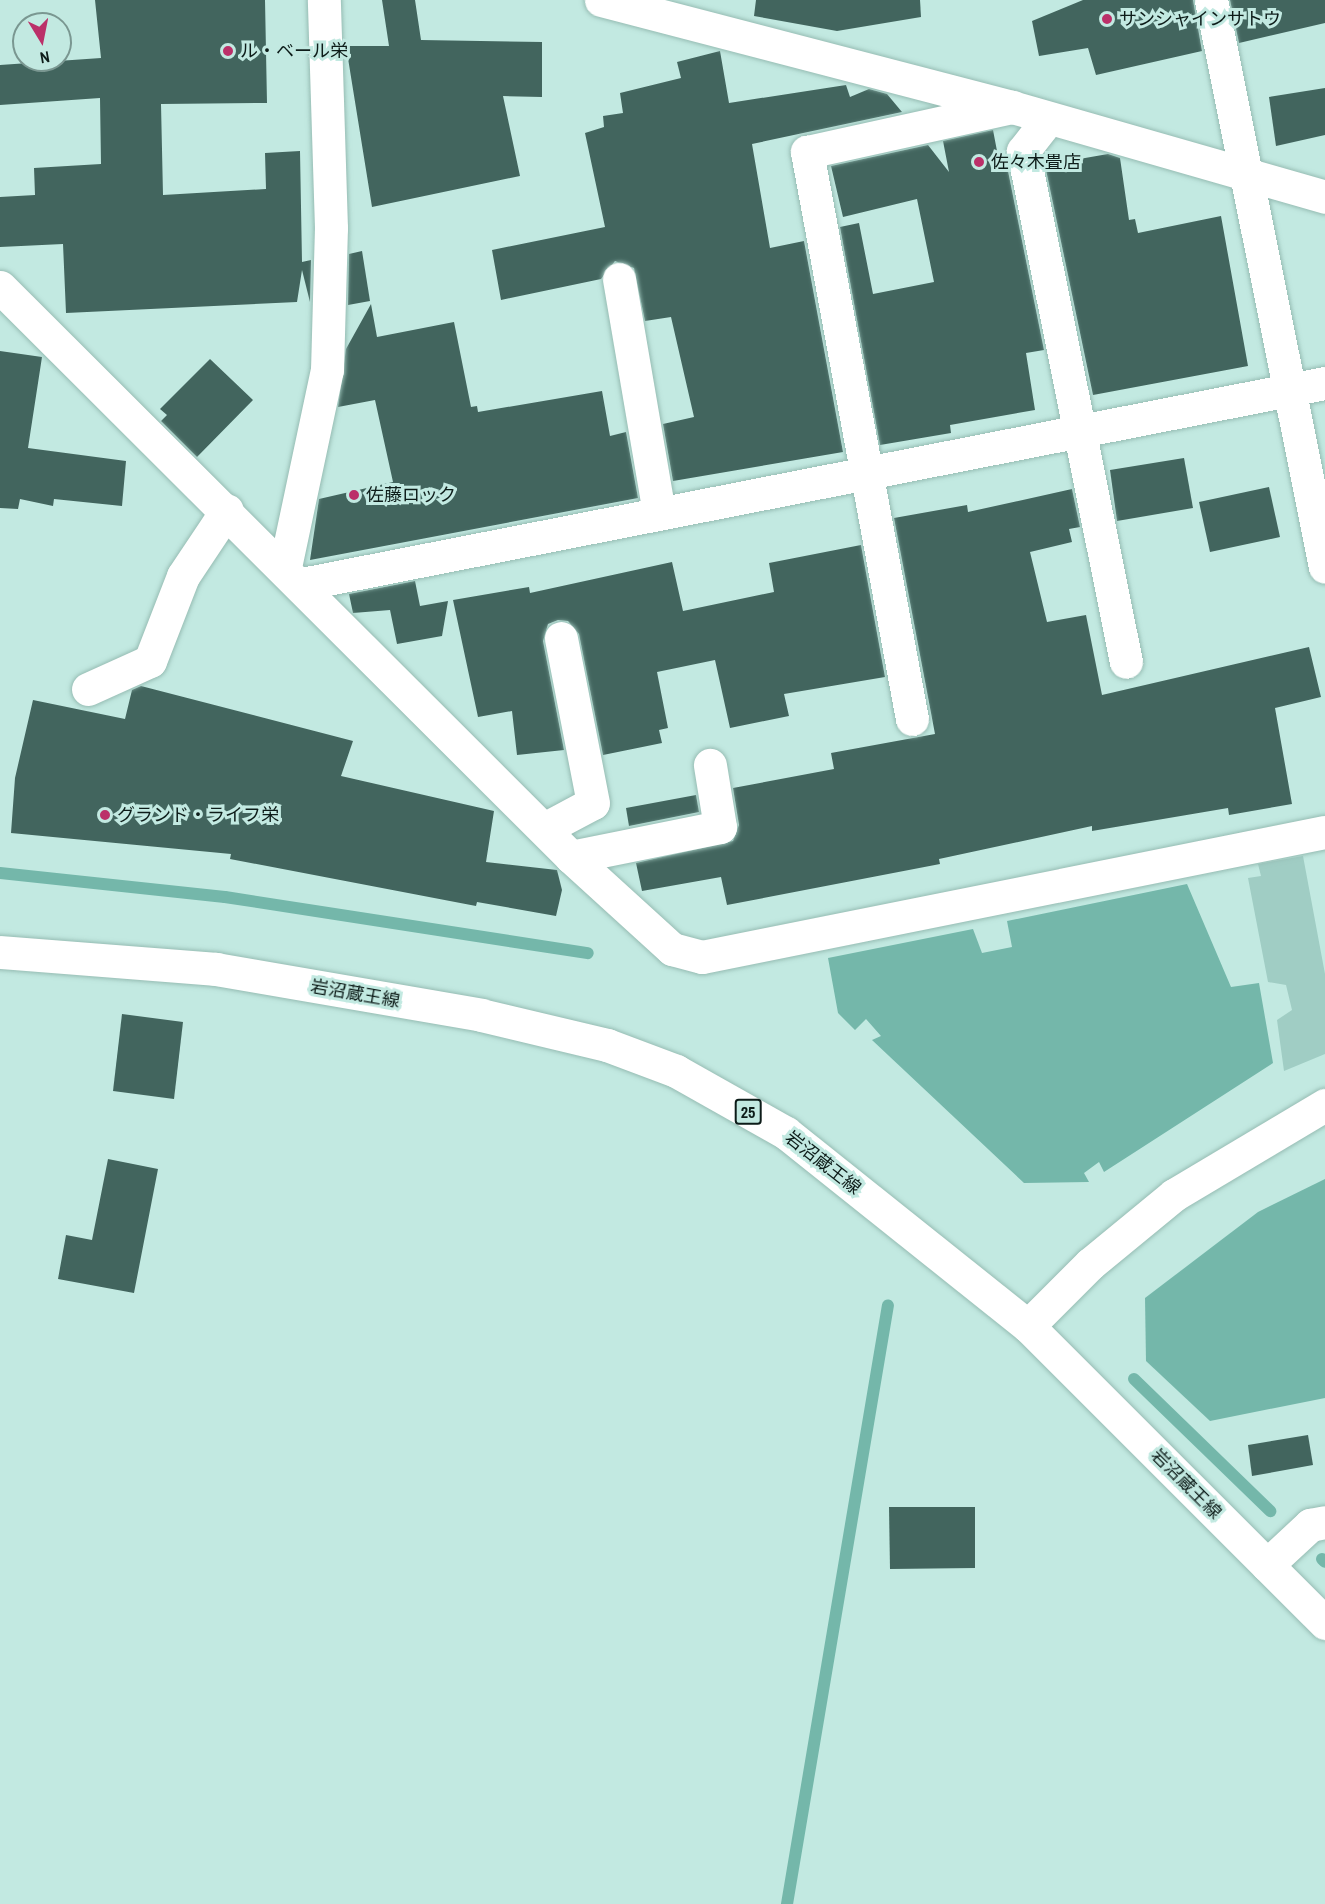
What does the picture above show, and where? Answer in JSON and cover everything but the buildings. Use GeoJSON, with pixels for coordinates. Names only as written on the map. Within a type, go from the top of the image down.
{"type":"FeatureCollection","features":[{"type":"Feature","properties":{"kind":"street"},"geometry":{"type":"LineString","coordinates":[[294,576],[327,370],[330,228],[324,0]]}},
{"type":"Feature","properties":{"kind":"street"},"geometry":{"type":"LineString","coordinates":[[600,0],[1012,107],[1325,197]]}},
{"type":"Feature","properties":{"kind":"street"},"geometry":{"type":"LineString","coordinates":[[1211,0],[1248,174],[1287,390],[1325,567]]}},
{"type":"Feature","properties":{"kind":"street"},"geometry":{"type":"LineString","coordinates":[[912,718],[868,470],[807,152],[1012,107]]}},
{"type":"Feature","properties":{"kind":"street"},"geometry":{"type":"LineString","coordinates":[[1048,119],[1023,151],[1126,662]]}},
{"type":"Feature","properties":{"kind":"street"},"geometry":{"type":"LineString","coordinates":[[619,279],[659,512]]}},
{"type":"Feature","properties":{"kind":"street"},"geometry":{"type":"LineString","coordinates":[[0,287],[294,576],[571,857],[672,949],[702,957],[1325,832]]}},
{"type":"Feature","properties":{"kind":"street"},"geometry":{"type":"LineString","coordinates":[[294,576],[659,512],[1078,428],[1325,383]]}},
{"type":"Feature","properties":{"kind":"street"},"geometry":{"type":"LineString","coordinates":[[87,689],[150,661],[183,576],[227,510]]}},
{"type":"Feature","properties":{"kind":"street"},"geometry":{"type":"LineString","coordinates":[[544,829],[593,803],[561,638]]}},
{"type":"Feature","properties":{"kind":"street"},"geometry":{"type":"LineString","coordinates":[[571,857],[720,827],[710,765]]}},
{"type":"Feature","properties":{"kind":"street","name":"岩沼蔵王線"},"geometry":{"type":"LineString","coordinates":[[0,952],[216,969],[481,1015],[607,1045],[676,1071],[786,1133],[1028,1326],[1325,1623]]}},
{"type":"Feature","properties":{"kind":"street"},"geometry":{"type":"LineString","coordinates":[[1028,1326],[1090,1264],[1174,1194],[1325,1105]]}},
{"type":"Feature","properties":{"kind":"street"},"geometry":{"type":"LineString","coordinates":[[1267,1565],[1310,1525],[1325,1522]]}},
{"type":"Feature","properties":{"kind":"shaded area"},"geometry":{"type":"Polygon","coordinates":[[[1303,856],[1325,974],[1325,1054],[1284,1071],[1277,1020],[1292,1010],[1286,985],[1268,982],[1248,878],[1261,876],[1258,864],[1303,856]]]}},
{"type":"Feature","properties":{"kind":"shaded area"},"geometry":{"type":"Polygon","coordinates":[[[1187,884],[1231,987],[1259,983],[1273,1063],[1104,1172],[1099,1162],[1084,1173],[1089,1182],[1024,1183],[872,1040],[881,1036],[866,1019],[855,1030],[838,1013],[828,958],[973,929],[982,953],[1012,947],[1007,921],[1187,884]]]}},
{"type":"Feature","properties":{"kind":"shaded area"},"geometry":{"type":"Polygon","coordinates":[[[1325,1179],[1325,1398],[1210,1421],[1146,1361],[1145,1298],[1258,1212],[1325,1179]]]}},
{"type":"Feature","properties":{"kind":"waterway"},"geometry":{"type":"LineString","coordinates":[[0,873],[225,897],[588,953]]}},
{"type":"Feature","properties":{"kind":"waterway"},"geometry":{"type":"LineString","coordinates":[[787,1904],[888,1305]]}},
{"type":"Feature","properties":{"kind":"waterway"},"geometry":{"type":"LineString","coordinates":[[1134,1379],[1270,1511]]}},
{"type":"Feature","properties":{"kind":"waterway"},"geometry":{"type":"LineString","coordinates":[[1322,1559],[1325,1562]]}},
{"type":"Feature","properties":{"kind":"place","name":"サンシャインサトウ"},"geometry":{"type":"Point","coordinates":[1107,19]}},
{"type":"Feature","properties":{"kind":"place","name":"ル・ベール栄"},"geometry":{"type":"Point","coordinates":[228,51]}},
{"type":"Feature","properties":{"kind":"place","name":"佐々木畳店"},"geometry":{"type":"Point","coordinates":[979,162]}},
{"type":"Feature","properties":{"kind":"place","name":"佐藤ロック"},"geometry":{"type":"Point","coordinates":[354,495]}},
{"type":"Feature","properties":{"kind":"place","name":"グランド・ライフ栄"},"geometry":{"type":"Point","coordinates":[105,815]}}]}
